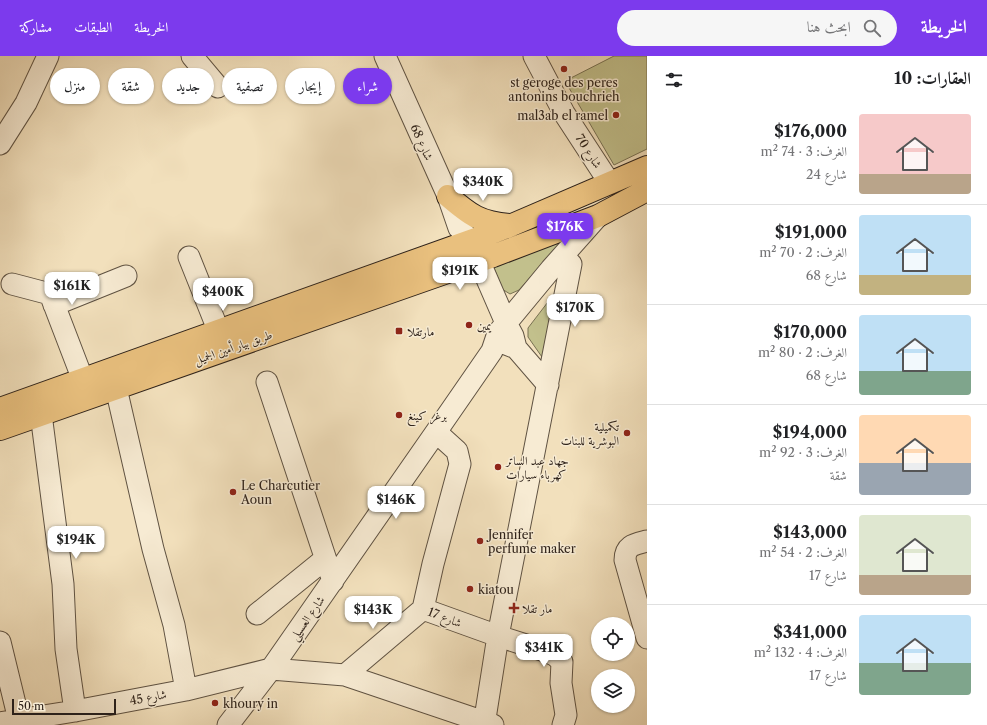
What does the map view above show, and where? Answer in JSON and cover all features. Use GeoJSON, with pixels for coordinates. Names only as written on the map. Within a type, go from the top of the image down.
{"type":"FeatureCollection","features":[{"type":"Feature","properties":{"kind":"main road","name":"طريق بيار أمين الجميل"},"geometry":{"type":"LineString","coordinates":[[0,410],[219,332],[462,238],[512,225],[647,166]]}},
{"type":"Feature","properties":{"kind":"main road"},"geometry":{"type":"LineString","coordinates":[[598,216],[610,199],[647,182]]}},
{"type":"Feature","properties":{"kind":"main road","name":"طريق بيار أمين الجميل"},"geometry":{"type":"LineString","coordinates":[[0,429],[472,263],[598,216],[638,195]]}},
{"type":"Feature","properties":{"kind":"main road"},"geometry":{"type":"LineString","coordinates":[[448,196],[469,213],[484,221],[496,224],[512,225]]}},
{"type":"Feature","properties":{"kind":"street"},"geometry":{"type":"LineString","coordinates":[[0,144],[26,103],[48,56]]}},
{"type":"Feature","properties":{"kind":"street"},"geometry":{"type":"LineString","coordinates":[[192,56],[218,87]]}},
{"type":"Feature","properties":{"kind":"street","name":"شارع 68"},"geometry":{"type":"LineString","coordinates":[[385,56],[448,196],[462,238],[505,339],[548,385]]}},
{"type":"Feature","properties":{"kind":"street","name":"شارع 70"},"geometry":{"type":"LineString","coordinates":[[534,56],[564,113],[609,182]]}},
{"type":"Feature","properties":{"kind":"street"},"geometry":{"type":"LineString","coordinates":[[505,339],[571,264],[638,195]]}},
{"type":"Feature","properties":{"kind":"street"},"geometry":{"type":"LineString","coordinates":[[505,339],[542,280],[598,216]]}},
{"type":"Feature","properties":{"kind":"street"},"geometry":{"type":"LineString","coordinates":[[189,257],[219,332]]}},
{"type":"Feature","properties":{"kind":"street"},"geometry":{"type":"LineString","coordinates":[[487,724],[498,636],[571,264]]}},
{"type":"Feature","properties":{"kind":"street"},"geometry":{"type":"LineString","coordinates":[[54,305],[126,276]]}},
{"type":"Feature","properties":{"kind":"street"},"geometry":{"type":"LineString","coordinates":[[12,284],[50,294],[83,380]]}},
{"type":"Feature","properties":{"kind":"street","name":"شارع العسيلي"},"geometry":{"type":"LineString","coordinates":[[228,725],[271,669],[436,432],[505,339]]}},
{"type":"Feature","properties":{"kind":"street"},"geometry":{"type":"LineString","coordinates":[[267,382],[333,581]]}},
{"type":"Feature","properties":{"kind":"street"},"geometry":{"type":"LineString","coordinates":[[116,388],[153,550],[174,625],[186,690]]}},
{"type":"Feature","properties":{"kind":"street"},"geometry":{"type":"LineString","coordinates":[[41,414],[63,584],[66,649],[75,711]]}},
{"type":"Feature","properties":{"kind":"street","name":"شارع 17"},"geometry":{"type":"LineString","coordinates":[[436,432],[457,451],[460,464],[433,564],[424,609],[556,656],[562,662],[561,683],[566,715],[563,725]]}},
{"type":"Feature","properties":{"kind":"street"},"geometry":{"type":"LineString","coordinates":[[647,541],[629,548],[625,552],[625,560],[647,638]]}},
{"type":"Feature","properties":{"kind":"street"},"geometry":{"type":"LineString","coordinates":[[257,614],[325,559]]}},
{"type":"Feature","properties":{"kind":"street"},"geometry":{"type":"LineString","coordinates":[[345,675],[424,609]]}},
{"type":"Feature","properties":{"kind":"street"},"geometry":{"type":"LineString","coordinates":[[0,642],[9,722]]}},
{"type":"Feature","properties":{"kind":"street","name":"شارع 45"},"geometry":{"type":"LineString","coordinates":[[9,722],[186,690],[271,669],[345,675],[487,724]]}},
{"type":"Feature","properties":{"kind":"shaded area","name":"mal3ab el ramel"},"geometry":{"type":"Polygon","coordinates":[[[614,56],[647,56],[647,149],[614,165],[565,81],[614,56]]]}},
{"type":"Feature","properties":{"kind":"shaded area"},"geometry":{"type":"Polygon","coordinates":[[[565,238],[519,290],[510,294],[502,289],[491,260],[565,238]]]}},
{"type":"Feature","properties":{"kind":"shaded area"},"geometry":{"type":"Polygon","coordinates":[[[551,298],[555,299],[542,357],[528,337],[528,328],[551,298]]]}},
{"type":"Feature","properties":{"kind":"place","name":"st geroge des peres antonins bouchrieh"},"geometry":{"type":"Point","coordinates":[564,69]}},
{"type":"Feature","properties":{"kind":"place","name":"mal3ab el ramel"},"geometry":{"type":"Point","coordinates":[616,115]}},
{"type":"Feature","properties":{"kind":"place","name":"يمين"},"geometry":{"type":"Point","coordinates":[469,325]}},
{"type":"Feature","properties":{"kind":"place","name":"مارتقلا"},"geometry":{"type":"Point","coordinates":[399,331]}},
{"type":"Feature","properties":{"kind":"place","name":"برغر كينغ"},"geometry":{"type":"Point","coordinates":[399,415]}},
{"type":"Feature","properties":{"kind":"place","name":"تكميلية البوشرية للبنات"},"geometry":{"type":"Point","coordinates":[627,433]}},
{"type":"Feature","properties":{"kind":"place","name":"جهاد عبد الساتر كهرباء سيارات"},"geometry":{"type":"Point","coordinates":[498,467]}},
{"type":"Feature","properties":{"kind":"place","name":"Le Charcutier Aoun"},"geometry":{"type":"Point","coordinates":[233,492]}},
{"type":"Feature","properties":{"kind":"place","name":"Jennifer perfume maker"},"geometry":{"type":"Point","coordinates":[480,541]}},
{"type":"Feature","properties":{"kind":"place","name":"kiatou"},"geometry":{"type":"Point","coordinates":[470,589]}},
{"type":"Feature","properties":{"kind":"place","name":"مار تقلا"},"geometry":{"type":"Point","coordinates":[514,608]}},
{"type":"Feature","properties":{"kind":"place","name":"khoury in"},"geometry":{"type":"Point","coordinates":[215,703]}}]}
